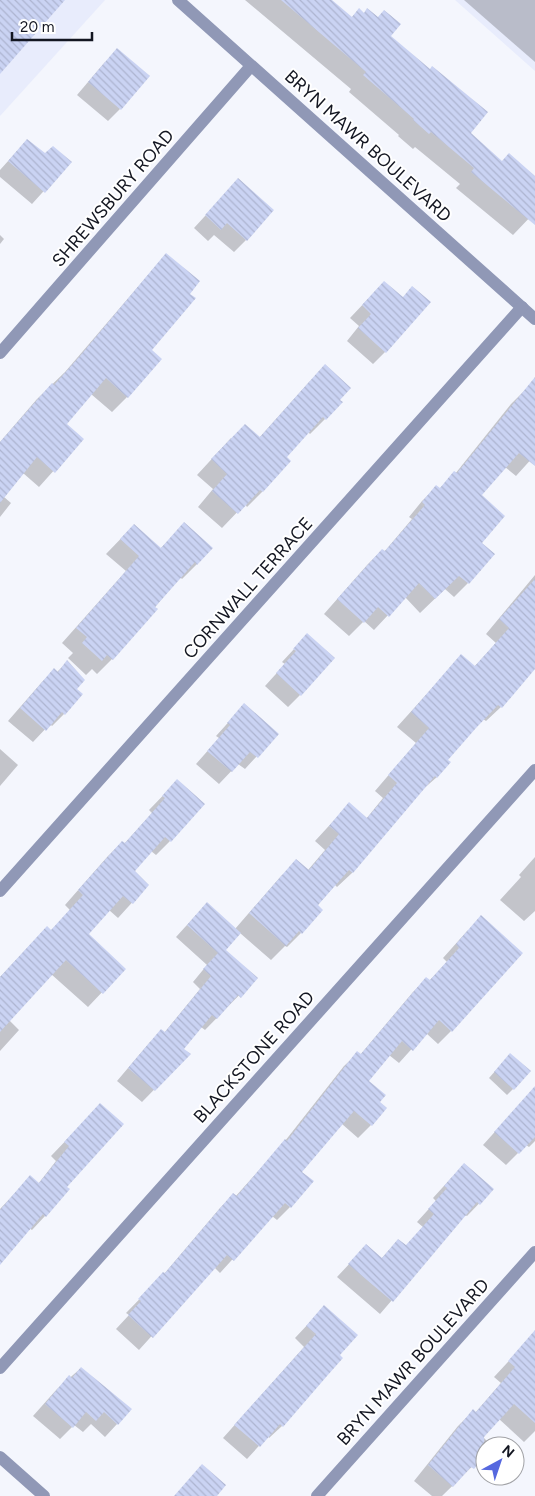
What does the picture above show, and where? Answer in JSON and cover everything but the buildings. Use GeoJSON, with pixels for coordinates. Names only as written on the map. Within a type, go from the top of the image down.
{"type":"FeatureCollection","features":[{"type":"Feature","properties":{"kind":"street","name":"BRYN MAWR BOULEVARD"},"geometry":{"type":"LineString","coordinates":[[178,0],[535,319]]}},
{"type":"Feature","properties":{"kind":"street","name":"SHREWSBURY ROAD"},"geometry":{"type":"LineString","coordinates":[[0,353],[251,66]]}},
{"type":"Feature","properties":{"kind":"street","name":"CORNWALL TERRACE"},"geometry":{"type":"LineString","coordinates":[[0,891],[522,307]]}},
{"type":"Feature","properties":{"kind":"street","name":"BLACKSTONE ROAD"},"geometry":{"type":"LineString","coordinates":[[0,1368],[535,770]]}},
{"type":"Feature","properties":{"kind":"street","name":"BRYN MAWR BOULEVARD"},"geometry":{"type":"LineString","coordinates":[[317,1496],[535,1252]]}},
{"type":"Feature","properties":{"kind":"street"},"geometry":{"type":"LineString","coordinates":[[0,1457],[44,1496]]}},
{"type":"Feature","properties":{"kind":"shaded area"},"geometry":{"type":"Polygon","coordinates":[[[0,0],[105,0],[0,116],[0,0]]]}},
{"type":"Feature","properties":{"kind":"shaded area"},"geometry":{"type":"Polygon","coordinates":[[[455,0],[535,0],[535,71],[455,0]]]}}]}
